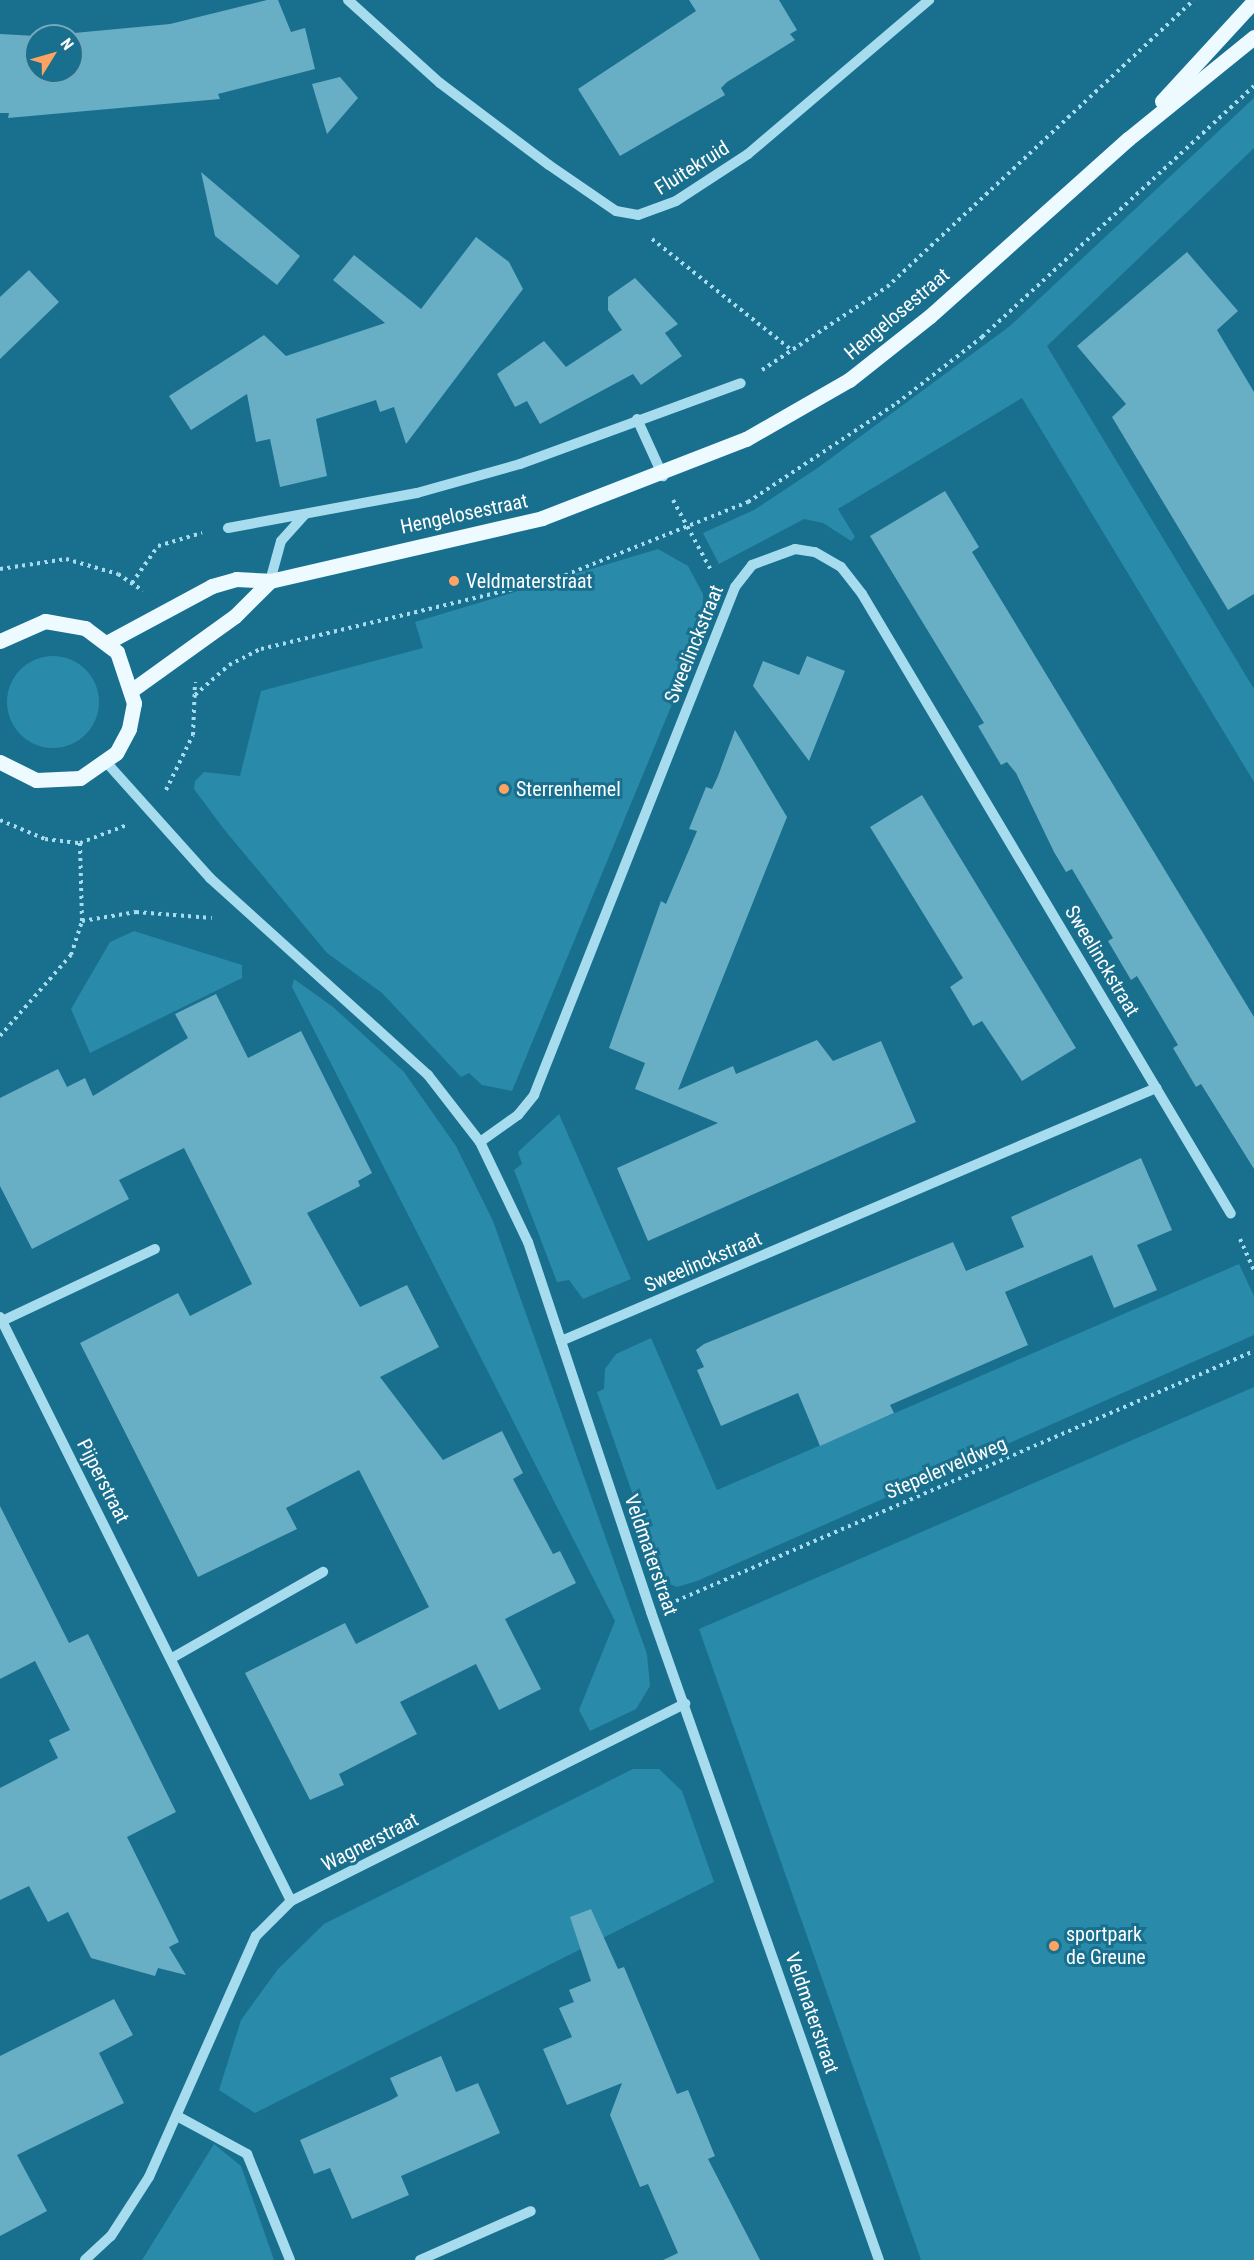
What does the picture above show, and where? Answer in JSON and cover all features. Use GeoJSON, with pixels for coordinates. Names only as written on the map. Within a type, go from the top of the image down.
{"type":"FeatureCollection","features":[{"type":"Feature","properties":{"kind":"main road","name":"Hengelosestraat"},"geometry":{"type":"LineString","coordinates":[[1128,139],[1254,1]]}},
{"type":"Feature","properties":{"kind":"main road","name":"Hengelosestraat"},"geometry":{"type":"LineString","coordinates":[[108,642],[212,586],[237,579],[270,581],[542,518],[663,476],[746,440],[849,381],[1128,139],[1254,37]]}},
{"type":"Feature","properties":{"kind":"main road"},"geometry":{"type":"LineString","coordinates":[[132,690],[235,616],[270,581]]}},
{"type":"Feature","properties":{"kind":"main road"},"geometry":{"type":"LineString","coordinates":[[0,641],[32,624],[59,621],[85,628],[108,642],[124,664],[132,690],[129,729],[106,762],[80,777],[51,783],[21,776],[0,762]]}},
{"type":"Feature","properties":{"kind":"street"},"geometry":{"type":"LineString","coordinates":[[348,0],[440,83],[616,211]]}},
{"type":"Feature","properties":{"kind":"street","name":"Fluitekruid"},"geometry":{"type":"LineString","coordinates":[[616,211],[656,211],[748,154],[929,0]]}},
{"type":"Feature","properties":{"kind":"street","name":"Hengelosestraat"},"geometry":{"type":"LineString","coordinates":[[228,528],[417,493],[520,464],[637,419],[741,383]]}},
{"type":"Feature","properties":{"kind":"street"},"geometry":{"type":"LineString","coordinates":[[637,419],[663,476]]}},
{"type":"Feature","properties":{"kind":"street"},"geometry":{"type":"LineString","coordinates":[[270,581],[282,542],[305,514]]}},
{"type":"Feature","properties":{"kind":"street","name":"Sweelinckstraat"},"geometry":{"type":"LineString","coordinates":[[480,1142],[518,1115],[534,1095],[735,587],[752,565],[795,549],[815,552],[842,567],[1231,1214]]}},
{"type":"Feature","properties":{"kind":"street","name":"Veldmaterstraat"},"geometry":{"type":"LineString","coordinates":[[106,762],[210,878],[428,1075],[480,1142],[528,1242],[651,1612],[879,2260]]}},
{"type":"Feature","properties":{"kind":"street","name":"Sweelinckstraat"},"geometry":{"type":"LineString","coordinates":[[561,1341],[1156,1088]]}},
{"type":"Feature","properties":{"kind":"street","name":"Pijperstraat"},"geometry":{"type":"LineString","coordinates":[[155,1249],[1,1319],[172,1658],[291,1901]]}},
{"type":"Feature","properties":{"kind":"street"},"geometry":{"type":"LineString","coordinates":[[172,1658],[323,1572]]}},
{"type":"Feature","properties":{"kind":"street","name":"Wagnerstraat"},"geometry":{"type":"LineString","coordinates":[[85,2260],[111,2236],[149,2176],[256,1936],[291,1901],[685,1704]]}},
{"type":"Feature","properties":{"kind":"street"},"geometry":{"type":"LineString","coordinates":[[177,2115],[247,2154],[290,2260]]}},
{"type":"Feature","properties":{"kind":"street"},"geometry":{"type":"LineString","coordinates":[[420,2260],[531,2211]]}},
{"type":"Feature","properties":{"kind":"path"},"geometry":{"type":"LineString","coordinates":[[741,383],[793,351],[887,287],[1194,0]]}},
{"type":"Feature","properties":{"kind":"path"},"geometry":{"type":"LineString","coordinates":[[616,211],[793,351]]}},
{"type":"Feature","properties":{"kind":"path"},"geometry":{"type":"LineString","coordinates":[[663,476],[699,556],[735,587]]}},
{"type":"Feature","properties":{"kind":"path"},"geometry":{"type":"LineString","coordinates":[[0,569],[66,559],[132,582],[158,546],[228,528]]}},
{"type":"Feature","properties":{"kind":"path"},"geometry":{"type":"LineString","coordinates":[[0,820],[45,839],[81,843],[106,835],[147,810]]}},
{"type":"Feature","properties":{"kind":"path"},"geometry":{"type":"LineString","coordinates":[[0,1036],[71,955],[82,921],[81,843]]}},
{"type":"Feature","properties":{"kind":"path"},"geometry":{"type":"LineString","coordinates":[[82,921],[136,912],[217,920]]}},
{"type":"Feature","properties":{"kind":"path"},"geometry":{"type":"LineString","coordinates":[[1231,1214],[1254,1271]]}},
{"type":"Feature","properties":{"kind":"path","name":"Stepelerveldweg"},"geometry":{"type":"LineString","coordinates":[[651,1612],[1254,1350]]}},
{"type":"Feature","properties":{"kind":"shaded area"},"geometry":{"type":"Polygon","coordinates":[[[1254,98],[1254,148],[1047,346],[1254,689],[1254,782],[1022,398],[838,509],[855,537],[851,541],[823,523],[804,519],[719,564],[703,533],[754,510],[819,467],[1010,326],[1254,98]]]}},
{"type":"Feature","properties":{"kind":"shaded area"},"geometry":{"type":"Polygon","coordinates":[[[658,549],[688,566],[703,594],[704,627],[512,1091],[482,1085],[469,1073],[461,1077],[382,993],[327,953],[223,828],[194,789],[195,781],[204,772],[240,776],[261,691],[423,648],[415,622],[658,549]]]}},
{"type":"Feature","properties":{"kind":"shaded area"},"geometry":{"type":"Polygon","coordinates":[[[53,656],[71,660],[85,670],[95,684],[99,702],[95,720],[85,734],[71,744],[53,748],[35,744],[21,734],[11,720],[7,702],[11,684],[21,670],[35,660],[53,656]]]}},
{"type":"Feature","properties":{"kind":"shaded area"},"geometry":{"type":"Polygon","coordinates":[[[134,931],[242,965],[242,978],[90,1053],[71,1009],[110,942],[134,931]]]}},
{"type":"Feature","properties":{"kind":"shaded area"},"geometry":{"type":"Polygon","coordinates":[[[294,979],[333,1007],[404,1072],[456,1146],[493,1221],[647,1654],[650,1686],[636,1709],[590,1731],[579,1710],[615,1621],[292,987],[294,979]]]}},
{"type":"Feature","properties":{"kind":"shaded area"},"geometry":{"type":"Polygon","coordinates":[[[559,1114],[631,1279],[583,1299],[569,1280],[557,1282],[514,1170],[522,1164],[518,1152],[559,1114]]]}},
{"type":"Feature","properties":{"kind":"shaded area"},"geometry":{"type":"Polygon","coordinates":[[[1239,1264],[1254,1296],[1254,1335],[697,1581],[677,1587],[663,1581],[597,1392],[604,1389],[605,1369],[616,1354],[651,1338],[717,1490],[1239,1264]]]}},
{"type":"Feature","properties":{"kind":"shaded area","name":"sportpark de Greune"},"geometry":{"type":"Polygon","coordinates":[[[1254,1387],[1254,2260],[921,2260],[699,1629],[1254,1387]]]}},
{"type":"Feature","properties":{"kind":"shaded area"},"geometry":{"type":"Polygon","coordinates":[[[633,1769],[659,1769],[682,1791],[714,1882],[255,2113],[219,2090],[241,2020],[278,1969],[324,1924],[633,1769]]]}},
{"type":"Feature","properties":{"kind":"shaded area"},"geometry":{"type":"Polygon","coordinates":[[[214,2144],[241,2166],[274,2260],[142,2260],[214,2144]]]}},
{"type":"Feature","properties":{"kind":"building"},"geometry":{"type":"Polygon","coordinates":[[[267,0],[278,0],[291,32],[305,28],[315,69],[218,94],[220,99],[8,118],[9,113],[0,113],[0,34],[24,35],[24,84],[84,84],[84,32],[170,24],[267,0]]]}},
{"type":"Feature","properties":{"kind":"building"},"geometry":{"type":"Polygon","coordinates":[[[689,0],[779,0],[797,30],[790,34],[795,40],[727,82],[721,88],[725,95],[620,156],[578,89],[696,11],[689,0]]]}},
{"type":"Feature","properties":{"kind":"building"},"geometry":{"type":"Polygon","coordinates":[[[340,77],[358,98],[327,134],[312,84],[340,77]]]}},
{"type":"Feature","properties":{"kind":"building"},"geometry":{"type":"Polygon","coordinates":[[[201,172],[300,256],[277,285],[215,236],[201,172]]]}},
{"type":"Feature","properties":{"kind":"building"},"geometry":{"type":"Polygon","coordinates":[[[476,237],[509,262],[523,289],[406,444],[394,407],[380,412],[376,400],[316,419],[327,476],[280,487],[270,439],[256,442],[247,394],[191,430],[169,396],[264,335],[286,356],[385,323],[333,280],[354,255],[421,309],[476,237]]]}},
{"type":"Feature","properties":{"kind":"building"},"geometry":{"type":"Polygon","coordinates":[[[1187,252],[1238,311],[1217,330],[1254,392],[1254,594],[1228,610],[1112,417],[1126,404],[1077,346],[1187,252]]]}},
{"type":"Feature","properties":{"kind":"building"},"geometry":{"type":"Polygon","coordinates":[[[29,270],[59,302],[0,359],[0,297],[29,270]]]}},
{"type":"Feature","properties":{"kind":"building"},"geometry":{"type":"Polygon","coordinates":[[[635,278],[678,324],[665,333],[682,356],[641,385],[633,374],[540,424],[527,401],[515,407],[497,374],[544,341],[566,367],[622,330],[608,310],[608,297],[635,278]]]}},
{"type":"Feature","properties":{"kind":"building"},"geometry":{"type":"Polygon","coordinates":[[[945,491],[979,547],[972,552],[1254,1017],[1254,1169],[1201,1084],[1196,1087],[1173,1048],[1178,1045],[1137,976],[1131,980],[1108,941],[1113,938],[1072,869],[1066,872],[1054,852],[1016,773],[1007,762],[1001,765],[978,726],[984,723],[870,536],[945,491]]]}},
{"type":"Feature","properties":{"kind":"building"},"geometry":{"type":"Polygon","coordinates":[[[807,656],[845,671],[809,761],[753,686],[763,661],[799,675],[807,656]]]}},
{"type":"Feature","properties":{"kind":"building"},"geometry":{"type":"Polygon","coordinates":[[[735,730],[787,817],[678,1090],[733,1066],[736,1074],[817,1040],[833,1061],[881,1041],[916,1122],[648,1241],[617,1168],[718,1123],[635,1089],[645,1063],[609,1048],[661,901],[666,904],[697,831],[689,829],[706,787],[712,789],[735,730]]]}},
{"type":"Feature","properties":{"kind":"building"},"geometry":{"type":"Polygon","coordinates":[[[922,795],[1076,1048],[1022,1081],[982,1021],[973,1026],[950,987],[963,978],[870,827],[922,795]]]}},
{"type":"Feature","properties":{"kind":"building"},"geometry":{"type":"Polygon","coordinates":[[[216,994],[248,1058],[301,1031],[372,1173],[358,1181],[360,1186],[307,1213],[360,1307],[407,1285],[439,1347],[380,1377],[443,1460],[502,1431],[523,1473],[513,1479],[553,1554],[560,1551],[576,1583],[505,1619],[541,1689],[499,1710],[476,1664],[400,1702],[417,1734],[339,1774],[344,1785],[310,1800],[245,1673],[345,1623],[356,1644],[429,1607],[359,1470],[286,1508],[297,1529],[198,1577],[80,1343],[178,1293],[190,1316],[252,1284],[184,1148],[119,1180],[129,1199],[32,1249],[0,1186],[0,1098],[58,1069],[67,1087],[85,1078],[93,1096],[188,1038],[175,1014],[216,994]]]}},
{"type":"Feature","properties":{"kind":"building"},"geometry":{"type":"Polygon","coordinates":[[[1141,1158],[1172,1230],[1137,1245],[1157,1290],[1114,1308],[1092,1255],[1005,1292],[1028,1345],[890,1405],[894,1413],[820,1446],[798,1393],[721,1426],[697,1370],[704,1367],[696,1350],[704,1344],[953,1242],[966,1271],[1024,1247],[1011,1217],[1141,1158]]]}},
{"type":"Feature","properties":{"kind":"building"},"geometry":{"type":"Polygon","coordinates":[[[0,1506],[69,1643],[88,1634],[176,1812],[127,1837],[179,1942],[169,1947],[186,1975],[158,1968],[155,1976],[91,1958],[68,1912],[48,1922],[29,1886],[0,1900],[0,1788],[58,1758],[49,1740],[70,1730],[35,1661],[0,1679],[0,1506]]]}},
{"type":"Feature","properties":{"kind":"building"},"geometry":{"type":"Polygon","coordinates":[[[591,1909],[618,1969],[624,1967],[677,2094],[688,2090],[715,2156],[708,2159],[760,2260],[663,2260],[678,2253],[648,2184],[640,2187],[610,2115],[622,2083],[567,2105],[543,2049],[572,2037],[559,2008],[574,2002],[569,1990],[591,1981],[570,1917],[591,1909]]]}},
{"type":"Feature","properties":{"kind":"building"},"geometry":{"type":"Polygon","coordinates":[[[114,1999],[133,2035],[99,2053],[124,2103],[17,2155],[47,2211],[0,2236],[0,2056],[114,1999]]]}},
{"type":"Feature","properties":{"kind":"building"},"geometry":{"type":"Polygon","coordinates":[[[441,2056],[456,2092],[478,2083],[500,2133],[401,2176],[409,2195],[352,2219],[330,2168],[314,2174],[300,2140],[398,2096],[390,2078],[441,2056]]]}},
{"type":"Feature","properties":{"kind":"place","name":"Veldmaterstraat"},"geometry":{"type":"Point","coordinates":[454,581]}},
{"type":"Feature","properties":{"kind":"place","name":"Sterrenhemel"},"geometry":{"type":"Point","coordinates":[504,789]}},
{"type":"Feature","properties":{"kind":"place","name":"sportpark de Greune"},"geometry":{"type":"Point","coordinates":[1054,1946]}}]}
